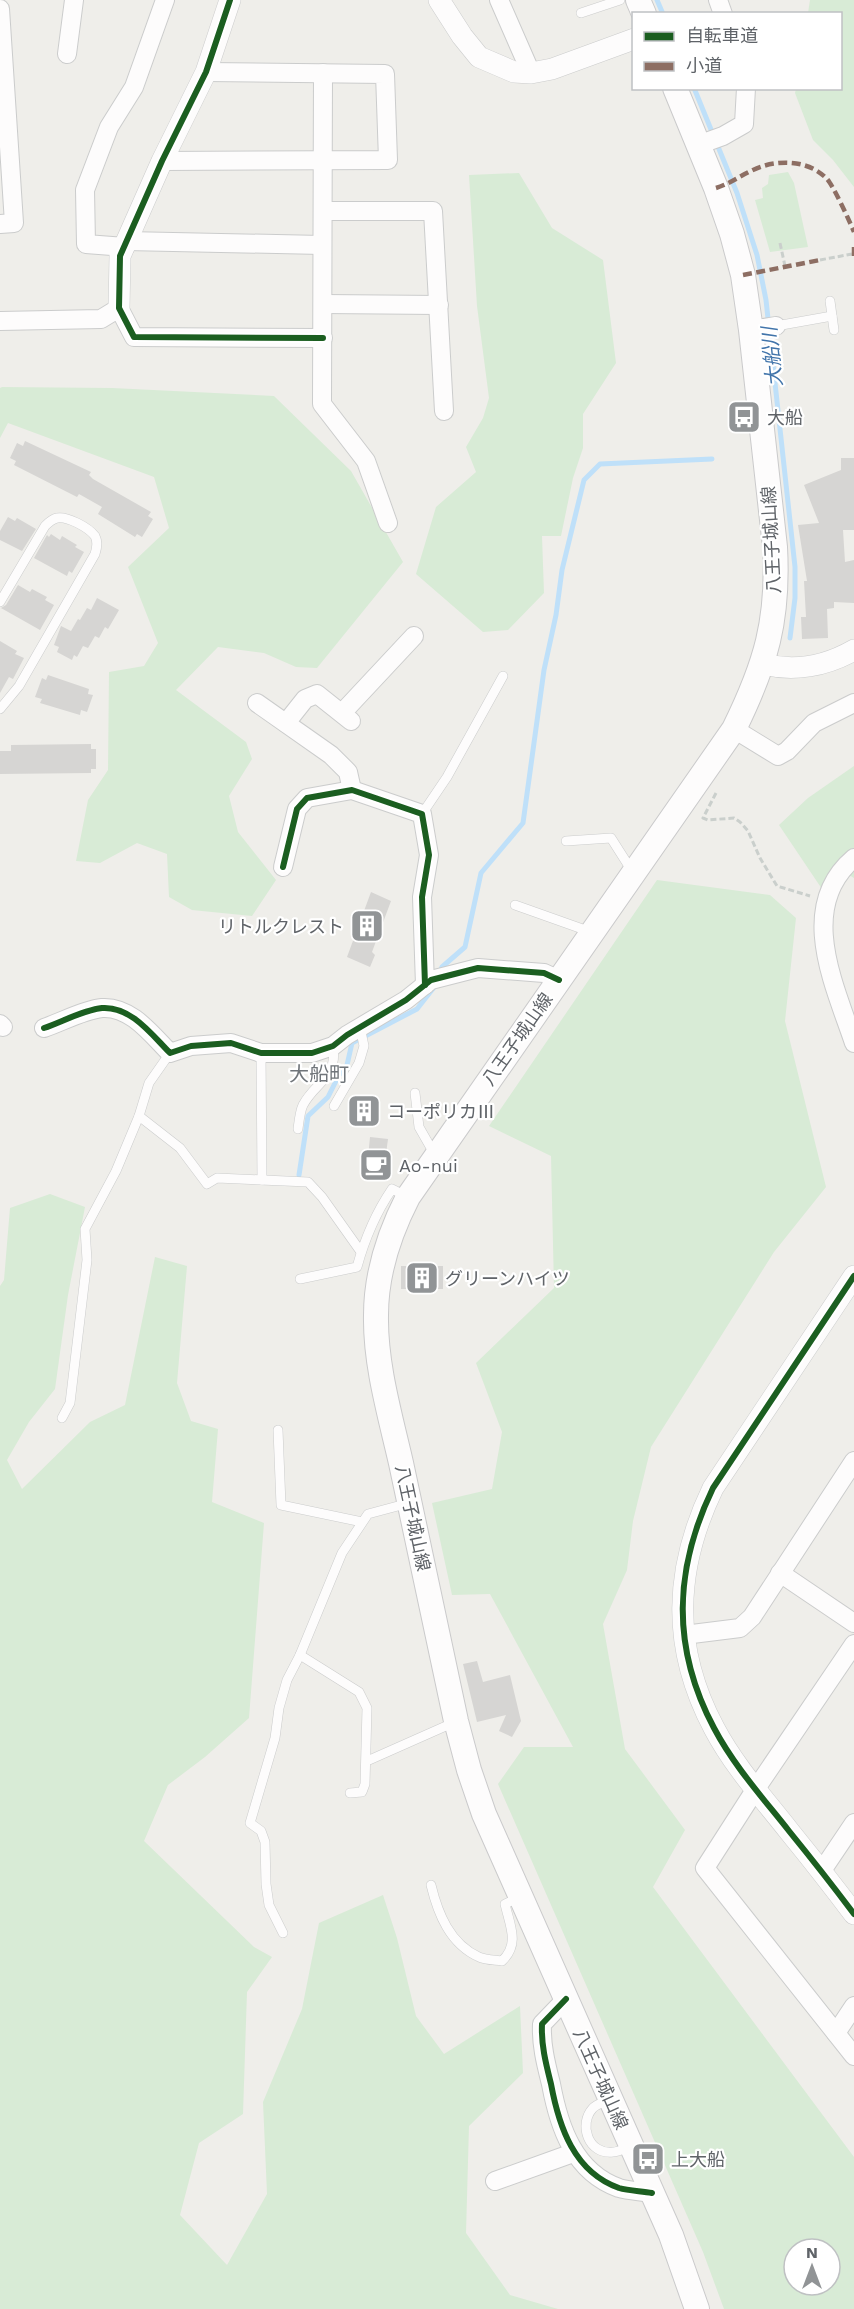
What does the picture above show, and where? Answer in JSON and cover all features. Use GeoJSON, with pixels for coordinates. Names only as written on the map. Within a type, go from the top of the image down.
{"type":"FeatureCollection","features":[{"type":"Feature","properties":{"kind":"main road","name":"八王子城山線"},"geometry":{"type":"LineString","coordinates":[[676,90],[710,141],[716,188],[764,328],[777,581],[770,639],[763,664],[734,729],[435,1155],[408,1197],[393,1227],[383,1258],[376,1315],[382,1371],[456,1721],[469,1770],[484,1814],[520,1897],[671,2235],[697,2309]]}},
{"type":"Feature","properties":{"kind":"street"},"geometry":{"type":"LineString","coordinates":[[0,224],[14,223],[0,9],[5,0]]}},
{"type":"Feature","properties":{"kind":"street"},"geometry":{"type":"LineString","coordinates":[[67,54],[74,0]]}},
{"type":"Feature","properties":{"kind":"street"},"geometry":{"type":"LineString","coordinates":[[165,0],[134,87],[109,127],[85,190],[86,244],[322,245]]}},
{"type":"Feature","properties":{"kind":"street"},"geometry":{"type":"LineString","coordinates":[[230,0],[206,72],[162,161],[120,256],[119,308],[134,337],[323,338]]}},
{"type":"Feature","properties":{"kind":"street"},"geometry":{"type":"LineString","coordinates":[[439,0],[462,36],[479,57],[514,72],[531,73],[552,69],[632,39]]}},
{"type":"Feature","properties":{"kind":"street"},"geometry":{"type":"LineString","coordinates":[[499,0],[531,73]]}},
{"type":"Feature","properties":{"kind":"street"},"geometry":{"type":"LineString","coordinates":[[162,161],[388,160],[385,74],[206,72]]}},
{"type":"Feature","properties":{"kind":"street"},"geometry":{"type":"LineString","coordinates":[[323,73],[322,404],[366,461],[388,523]]}},
{"type":"Feature","properties":{"kind":"street"},"geometry":{"type":"LineString","coordinates":[[710,141],[744,124],[746,90]]}},
{"type":"Feature","properties":{"kind":"street"},"geometry":{"type":"LineString","coordinates":[[324,211],[433,211],[440,305],[444,411]]}},
{"type":"Feature","properties":{"kind":"street"},"geometry":{"type":"LineString","coordinates":[[323,304],[440,305]]}},
{"type":"Feature","properties":{"kind":"street"},"geometry":{"type":"LineString","coordinates":[[0,321],[101,319],[119,308]]}},
{"type":"Feature","properties":{"kind":"street"},"geometry":{"type":"LineString","coordinates":[[286,723],[305,699],[317,694],[346,717],[414,636]]}},
{"type":"Feature","properties":{"kind":"street"},"geometry":{"type":"LineString","coordinates":[[763,664],[780,668],[806,666],[837,658],[854,650]]}},
{"type":"Feature","properties":{"kind":"street"},"geometry":{"type":"LineString","coordinates":[[257,703],[331,755],[348,772],[352,790]]}},
{"type":"Feature","properties":{"kind":"street"},"geometry":{"type":"LineString","coordinates":[[734,729],[778,756],[787,751],[814,723],[854,703]]}},
{"type":"Feature","properties":{"kind":"street"},"geometry":{"type":"LineString","coordinates":[[283,867],[297,808],[307,798],[352,790],[422,814],[429,855],[422,897],[428,982]]}},
{"type":"Feature","properties":{"kind":"street"},"geometry":{"type":"LineString","coordinates":[[854,858],[837,879],[827,901],[823,928],[826,958],[854,1043]]}},
{"type":"Feature","properties":{"kind":"street"},"geometry":{"type":"LineString","coordinates":[[44,1028],[102,1008],[125,1012],[145,1027],[170,1053],[191,1046],[231,1043],[261,1053],[312,1053],[333,1046],[406,1000],[428,982],[478,968],[544,973],[559,980]]}},
{"type":"Feature","properties":{"kind":"street"},"geometry":{"type":"LineString","coordinates":[[851,1286],[724,1469],[701,1512],[686,1561],[683,1610],[684,1635],[694,1685],[727,1751],[755,1790],[854,1914]]}},
{"type":"Feature","properties":{"kind":"street"},"geometry":{"type":"LineString","coordinates":[[684,1635],[740,1628],[752,1617],[854,1461]]}},
{"type":"Feature","properties":{"kind":"street"},"geometry":{"type":"LineString","coordinates":[[780,1573],[854,1623]]}},
{"type":"Feature","properties":{"kind":"street"},"geometry":{"type":"LineString","coordinates":[[854,1644],[705,1868],[854,2056]]}},
{"type":"Feature","properties":{"kind":"street"},"geometry":{"type":"LineString","coordinates":[[821,1872],[854,1823]]}},
{"type":"Feature","properties":{"kind":"street"},"geometry":{"type":"LineString","coordinates":[[566,2000],[542,2024],[542,2037],[553,2098],[573,2153],[595,2174],[620,2188],[652,2193]]}},
{"type":"Feature","properties":{"kind":"street"},"geometry":{"type":"LineString","coordinates":[[836,2033],[854,2006]]}},
{"type":"Feature","properties":{"kind":"street"},"geometry":{"type":"LineString","coordinates":[[495,2181],[573,2153]]}},
{"type":"Feature","properties":{"kind":"lane"},"geometry":{"type":"LineString","coordinates":[[581,13],[620,0]]}},
{"type":"Feature","properties":{"kind":"lane"},"geometry":{"type":"LineString","coordinates":[[830,301],[834,330]]}},
{"type":"Feature","properties":{"kind":"lane"},"geometry":{"type":"LineString","coordinates":[[764,328],[832,316]]}},
{"type":"Feature","properties":{"kind":"lane"},"geometry":{"type":"LineString","coordinates":[[0,602],[45,526],[54,519],[64,518],[88,529],[96,537],[98,546],[95,554],[19,686],[0,709]]}},
{"type":"Feature","properties":{"kind":"lane"},"geometry":{"type":"LineString","coordinates":[[422,814],[447,777],[503,676]]}},
{"type":"Feature","properties":{"kind":"lane"},"geometry":{"type":"LineString","coordinates":[[566,842],[611,838],[633,874]]}},
{"type":"Feature","properties":{"kind":"lane"},"geometry":{"type":"LineString","coordinates":[[515,905],[591,932]]}},
{"type":"Feature","properties":{"kind":"lane"},"geometry":{"type":"LineString","coordinates":[[334,1106],[364,1046],[360,1027]]}},
{"type":"Feature","properties":{"kind":"lane"},"geometry":{"type":"LineString","coordinates":[[298,1128],[303,1105],[324,1081],[335,1060],[333,1046]]}},
{"type":"Feature","properties":{"kind":"lane"},"geometry":{"type":"LineString","coordinates":[[63,1418],[70,1403],[87,1260],[85,1229],[116,1172],[139,1116],[149,1083],[170,1053]]}},
{"type":"Feature","properties":{"kind":"lane"},"geometry":{"type":"LineString","coordinates":[[261,1053],[262,1180]]}},
{"type":"Feature","properties":{"kind":"lane"},"geometry":{"type":"LineString","coordinates":[[415,1093],[419,1127],[435,1155]]}},
{"type":"Feature","properties":{"kind":"lane"},"geometry":{"type":"LineString","coordinates":[[139,1116],[180,1148],[207,1184],[217,1178],[308,1182],[322,1197],[361,1252]]}},
{"type":"Feature","properties":{"kind":"lane"},"geometry":{"type":"LineString","coordinates":[[300,1279],[357,1267],[366,1233],[392,1189],[408,1197]]}},
{"type":"Feature","properties":{"kind":"lane"},"geometry":{"type":"LineString","coordinates":[[278,1430],[281,1505],[362,1522]]}},
{"type":"Feature","properties":{"kind":"lane"},"geometry":{"type":"LineString","coordinates":[[282,1933],[269,1905],[265,1842],[261,1831],[250,1823],[274,1738],[287,1680],[300,1655],[338,1563],[362,1522],[368,1514],[409,1503]]}},
{"type":"Feature","properties":{"kind":"lane"},"geometry":{"type":"LineString","coordinates":[[300,1655],[359,1692],[368,1708],[365,1784],[362,1792],[350,1793]]}},
{"type":"Feature","properties":{"kind":"lane"},"geometry":{"type":"LineString","coordinates":[[367,1761],[456,1721]]}},
{"type":"Feature","properties":{"kind":"lane"},"geometry":{"type":"LineString","coordinates":[[431,1885],[436,1906],[445,1925],[459,1942],[479,1958],[502,1961],[510,1953],[513,1942],[505,1904],[520,1897]]}},
{"type":"Feature","properties":{"kind":"lane"},"geometry":{"type":"LineString","coordinates":[[610,2099],[594,2106],[586,2119],[586,2132],[591,2144],[600,2151],[612,2152],[631,2146]]}},
{"type":"Feature","properties":{"kind":"path"},"geometry":{"type":"LineString","coordinates":[[780,243],[784,266]]}},
{"type":"Feature","properties":{"kind":"path"},"geometry":{"type":"LineString","coordinates":[[820,260],[852,254]]}},
{"type":"Feature","properties":{"kind":"path"},"geometry":{"type":"LineString","coordinates":[[718,790],[703,818],[708,820],[734,818],[740,822],[748,831],[760,858],[777,885],[827,901]]}},
{"type":"Feature","properties":{"kind":"green space"},"geometry":{"type":"Polygon","coordinates":[[[810,0],[854,0],[854,187],[833,160],[813,140],[795,93],[796,90],[842,90],[842,12],[808,12],[810,0]]]}},
{"type":"Feature","properties":{"kind":"green space"},"geometry":{"type":"Polygon","coordinates":[[[788,172],[794,183],[808,247],[770,252],[755,200],[763,198],[762,188],[768,184],[769,175],[788,172]]]}},
{"type":"Feature","properties":{"kind":"green space"},"geometry":{"type":"Polygon","coordinates":[[[519,173],[552,228],[603,260],[616,363],[583,414],[583,448],[573,478],[561,536],[542,536],[544,593],[508,630],[483,632],[416,574],[436,507],[476,472],[466,447],[483,418],[489,398],[477,306],[469,175],[519,173]]]}},
{"type":"Feature","properties":{"kind":"green space"},"geometry":{"type":"Polygon","coordinates":[[[0,388],[112,388],[274,396],[351,471],[403,562],[317,668],[296,667],[264,653],[218,647],[176,690],[246,742],[252,759],[229,796],[238,832],[276,880],[252,916],[192,910],[169,897],[167,854],[137,843],[100,863],[76,861],[88,800],[108,770],[109,672],[144,666],[158,643],[128,567],[169,528],[154,477],[8,423],[0,438],[0,388]]]}},
{"type":"Feature","properties":{"kind":"green space"},"geometry":{"type":"Polygon","coordinates":[[[854,766],[854,878],[849,875],[824,892],[779,825],[808,798],[854,766]]]}},
{"type":"Feature","properties":{"kind":"green space"},"geometry":{"type":"Polygon","coordinates":[[[657,880],[770,895],[796,918],[785,1021],[826,1187],[774,1252],[651,1447],[633,1521],[627,1570],[603,1624],[625,1749],[685,1830],[653,1887],[854,2157],[854,2309],[724,2309],[703,2252],[498,1784],[524,1747],[573,1747],[490,1594],[452,1595],[432,1503],[492,1489],[502,1432],[476,1363],[554,1288],[551,1156],[489,1126],[657,880]]]}},
{"type":"Feature","properties":{"kind":"green space"},"geometry":{"type":"Polygon","coordinates":[[[50,1194],[85,1207],[68,1295],[55,1389],[29,1422],[7,1460],[22,1489],[90,1422],[125,1405],[155,1257],[187,1266],[177,1383],[191,1421],[218,1429],[212,1502],[264,1523],[249,1718],[205,1757],[168,1785],[144,1841],[254,1947],[272,1957],[247,1992],[243,2114],[199,2143],[180,2215],[227,2265],[267,2194],[263,2102],[302,2009],[319,1923],[383,1895],[397,1938],[416,2016],[444,2054],[520,2006],[523,2073],[469,2126],[466,2233],[510,2295],[558,2309],[0,2309],[0,1286],[4,1280],[10,1208],[50,1194]]]}},
{"type":"Feature","properties":{"kind":"building"},"geometry":{"type":"Polygon","coordinates":[[[25,441],[91,472],[89,475],[93,479],[151,512],[148,516],[153,519],[142,537],[137,534],[135,537],[98,514],[102,507],[79,494],[77,497],[14,465],[16,461],[10,458],[17,443],[23,446],[25,441]]]}},
{"type":"Feature","properties":{"kind":"building"},"geometry":{"type":"Polygon","coordinates":[[[841,458],[854,458],[854,530],[843,530],[845,562],[854,560],[854,603],[834,602],[834,608],[827,609],[828,638],[802,639],[801,617],[806,617],[804,581],[807,581],[798,525],[819,523],[804,485],[841,470],[841,458]]]}},
{"type":"Feature","properties":{"kind":"building"},"geometry":{"type":"Polygon","coordinates":[[[8,517],[15,521],[17,518],[36,529],[22,551],[0,540],[0,531],[8,517]]]}},
{"type":"Feature","properties":{"kind":"building"},"geometry":{"type":"Polygon","coordinates":[[[51,534],[60,540],[62,536],[84,552],[72,573],[69,571],[67,576],[34,558],[47,535],[49,537],[51,534]]]}},
{"type":"Feature","properties":{"kind":"building"},"geometry":{"type":"Polygon","coordinates":[[[18,585],[30,592],[32,589],[47,597],[45,600],[54,605],[40,630],[1,608],[6,605],[18,585]]]}},
{"type":"Feature","properties":{"kind":"building"},"geometry":{"type":"Polygon","coordinates":[[[97,598],[119,610],[108,629],[105,627],[99,638],[95,636],[88,648],[83,646],[77,657],[74,655],[72,660],[57,652],[59,647],[54,645],[61,626],[71,631],[87,608],[91,610],[97,598]]]}},
{"type":"Feature","properties":{"kind":"building"},"geometry":{"type":"Polygon","coordinates":[[[0,641],[17,651],[15,654],[24,658],[13,679],[9,677],[0,693],[0,641]]]}},
{"type":"Feature","properties":{"kind":"building"},"geometry":{"type":"Polygon","coordinates":[[[48,675],[89,689],[88,694],[93,695],[87,712],[81,710],[80,715],[40,703],[42,699],[35,697],[42,678],[46,680],[48,675]]]}},
{"type":"Feature","properties":{"kind":"building"},"geometry":{"type":"Polygon","coordinates":[[[91,744],[91,749],[96,749],[96,769],[91,769],[91,773],[0,774],[0,751],[11,751],[11,745],[91,744]]]}},
{"type":"Feature","properties":{"kind":"building","name":"リトルクレスト"},"geometry":{"type":"Polygon","coordinates":[[[371,892],[391,901],[372,952],[375,955],[370,967],[347,957],[371,892]]]}},
{"type":"Feature","properties":{"kind":"building","name":"コーポリカⅢ"},"geometry":{"type":"Polygon","coordinates":[[[354,1100],[375,1103],[373,1121],[352,1119],[354,1100]]]}},
{"type":"Feature","properties":{"kind":"building"},"geometry":{"type":"Polygon","coordinates":[[[370,1137],[388,1139],[384,1169],[367,1168],[370,1137]]]}},
{"type":"Feature","properties":{"kind":"building","name":"グリーンハイツ"},"geometry":{"type":"Polygon","coordinates":[[[401,1266],[443,1266],[443,1289],[401,1289],[401,1266]]]}},
{"type":"Feature","properties":{"kind":"building"},"geometry":{"type":"Polygon","coordinates":[[[477,1661],[483,1682],[510,1675],[521,1721],[512,1737],[499,1731],[506,1715],[477,1722],[463,1664],[477,1661]]]}},
{"type":"Feature","properties":{"kind":"waterway","name":"大船川"},"geometry":{"type":"LineString","coordinates":[[657,0],[662,12]]}},
{"type":"Feature","properties":{"kind":"waterway","name":"大船川"},"geometry":{"type":"LineString","coordinates":[[695,90],[737,193],[757,255],[766,300],[795,567],[795,598],[790,638]]}},
{"type":"Feature","properties":{"kind":"waterway"},"geometry":{"type":"LineString","coordinates":[[439,974],[442,967],[465,947],[481,873],[523,823],[544,670],[556,615],[562,570],[584,480],[600,464],[712,459]]}},
{"type":"Feature","properties":{"kind":"waterway"},"geometry":{"type":"LineString","coordinates":[[299,1175],[308,1116],[328,1097],[347,1065],[352,1043],[417,1009],[435,986]]}},
{"type":"Feature","properties":{"kind":"marked path"},"geometry":{"type":"LineString","coordinates":[[716,188],[762,166],[782,163],[801,164],[819,172],[827,179],[854,232]]}},
{"type":"Feature","properties":{"kind":"marked path"},"geometry":{"type":"LineString","coordinates":[[854,247],[854,258]]}},
{"type":"Feature","properties":{"kind":"marked path"},"geometry":{"type":"LineString","coordinates":[[743,275],[820,260]]}},
{"type":"Feature","properties":{"kind":"cycle path"},"geometry":{"type":"LineString","coordinates":[[230,0],[206,72],[162,161],[120,256],[119,308],[134,337],[323,338]]}},
{"type":"Feature","properties":{"kind":"cycle path"},"geometry":{"type":"LineString","coordinates":[[283,867],[297,809],[307,798],[352,790],[422,814],[429,855],[422,897],[425,985]]}},
{"type":"Feature","properties":{"kind":"cycle path"},"geometry":{"type":"LineString","coordinates":[[44,1028],[87,1011],[102,1008],[113,1009],[140,1023],[170,1053],[191,1046],[231,1043],[261,1053],[312,1053],[333,1046],[347,1035],[406,1000],[431,980],[478,968],[544,973],[559,980]]}},
{"type":"Feature","properties":{"kind":"cycle path"},"geometry":{"type":"LineString","coordinates":[[854,1276],[713,1488],[700,1518],[691,1548],[685,1578],[683,1608],[690,1668],[700,1698],[714,1728],[749,1781],[854,1914]]}},
{"type":"Feature","properties":{"kind":"cycle path"},"geometry":{"type":"LineString","coordinates":[[566,1999],[542,2024],[546,2062],[564,2132],[580,2159],[603,2181],[623,2189],[652,2193]]}},
{"type":"Feature","properties":{"kind":"place","name":"大船"},"geometry":{"type":"Point","coordinates":[744,417]}},
{"type":"Feature","properties":{"kind":"place","name":"リトルクレスト"},"geometry":{"type":"Point","coordinates":[367,926]}},
{"type":"Feature","properties":{"kind":"place","name":"コーポリカⅢ"},"geometry":{"type":"Point","coordinates":[364,1111]}},
{"type":"Feature","properties":{"kind":"place","name":"Ao-nui"},"geometry":{"type":"Point","coordinates":[376,1165]}},
{"type":"Feature","properties":{"kind":"place","name":"グリーンハイツ"},"geometry":{"type":"Point","coordinates":[422,1278]}},
{"type":"Feature","properties":{"kind":"place","name":"上大船"},"geometry":{"type":"Point","coordinates":[648,2159]}},
{"type":"Feature","properties":{"kind":"district","name":"大船町"},"geometry":{"type":"Point","coordinates":[319,1074]}}]}
